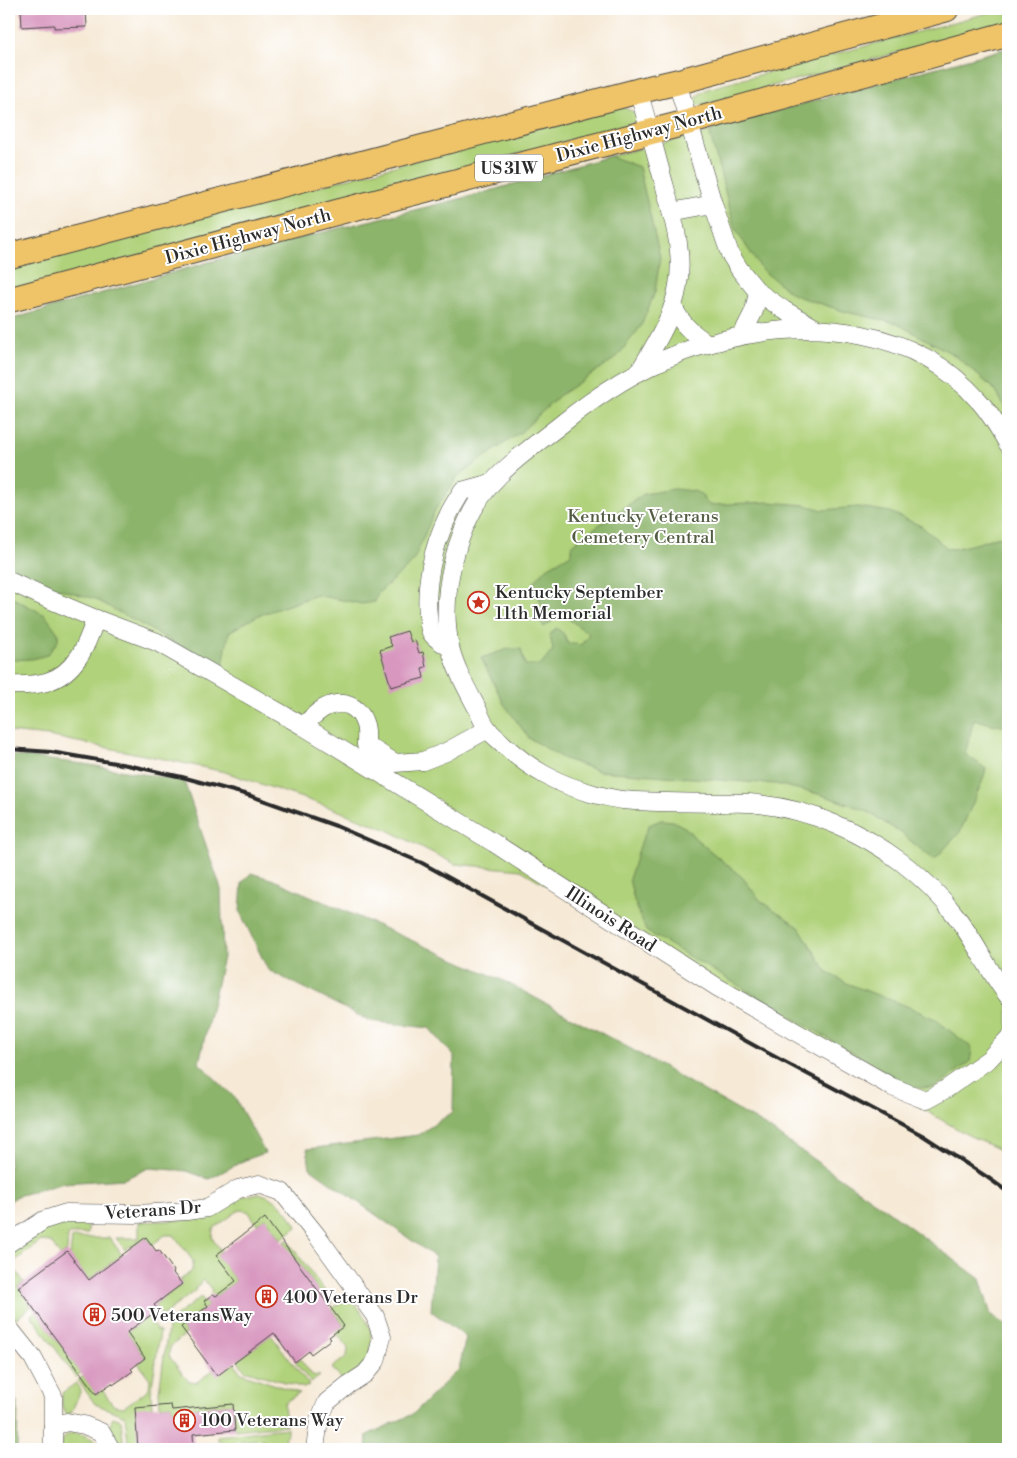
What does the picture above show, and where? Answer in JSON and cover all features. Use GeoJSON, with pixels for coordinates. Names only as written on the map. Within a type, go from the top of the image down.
{"type":"FeatureCollection","features":[{"type":"Feature","properties":{"kind":"highway","name":"US 31W"},"geometry":{"type":"LineString","coordinates":[[9,256],[677,82],[946,9]]}},
{"type":"Feature","properties":{"kind":"highway","name":"Dixie Highway North"},"geometry":{"type":"LineString","coordinates":[[9,300],[689,122],[1008,34]]}},
{"type":"Feature","properties":{"kind":"street"},"geometry":{"type":"LineString","coordinates":[[677,82],[713,204],[730,254],[758,292],[817,329]]}},
{"type":"Feature","properties":{"kind":"street"},"geometry":{"type":"LineString","coordinates":[[638,91],[671,212],[678,241],[680,263],[679,284],[666,326],[639,372]]}},
{"type":"Feature","properties":{"kind":"street"},"geometry":{"type":"LineString","coordinates":[[671,212],[713,204]]}},
{"type":"Feature","properties":{"kind":"street"},"geometry":{"type":"LineString","coordinates":[[742,335],[754,311],[758,292]]}},
{"type":"Feature","properties":{"kind":"street"},"geometry":{"type":"LineString","coordinates":[[673,307],[689,331],[708,344]]}},
{"type":"Feature","properties":{"kind":"street"},"geometry":{"type":"LineString","coordinates":[[1008,444],[980,402],[955,378],[927,358],[888,341],[838,330],[817,329],[742,335],[684,351],[616,384],[584,405],[514,461],[491,484],[479,500],[464,528],[453,560],[448,589],[450,648],[463,683],[488,729],[517,756],[544,776],[579,790],[620,800],[754,803],[812,815],[841,826],[899,859],[926,883],[954,913],[1008,996]]}},
{"type":"Feature","properties":{"kind":"street","name":"Illinois Road"},"geometry":{"type":"LineString","coordinates":[[9,581],[96,619],[157,642],[303,726],[494,843],[717,987],[892,1087],[926,1100],[946,1089],[989,1059],[1008,1039]]}},
{"type":"Feature","properties":{"kind":"street"},"geometry":{"type":"LineString","coordinates":[[9,685],[42,683],[60,677],[79,658],[96,619]]}},
{"type":"Feature","properties":{"kind":"street"},"geometry":{"type":"LineString","coordinates":[[303,726],[323,708],[338,704],[349,704],[359,712],[366,727],[366,745],[396,763],[423,761],[446,752],[488,729]]}},
{"type":"Feature","properties":{"kind":"street","name":"Veterans Dr"},"geometry":{"type":"LineString","coordinates":[[9,1243],[44,1220],[66,1213],[137,1214],[207,1208],[238,1189],[259,1184],[282,1192],[313,1230],[375,1316],[382,1337],[376,1362],[365,1374],[348,1384],[327,1402],[318,1420],[315,1449]]}},
{"type":"Feature","properties":{"kind":"street"},"geometry":{"type":"LineString","coordinates":[[9,1328],[33,1358],[52,1396],[53,1449]]}},
{"type":"Feature","properties":{"kind":"street"},"geometry":{"type":"LineString","coordinates":[[54,1426],[67,1422],[84,1425],[101,1432],[111,1449]]}},
{"type":"Feature","properties":{"kind":"green space"},"geometry":{"type":"Polygon","coordinates":[[[1002,9],[1008,9],[1008,23],[697,106],[696,103],[700,94],[707,89],[1002,9]]]}},
{"type":"Feature","properties":{"kind":"green space","name":"Kentucky Veterans Cemetery Central"},"geometry":{"type":"Polygon","coordinates":[[[1008,48],[1008,1154],[966,1134],[933,1115],[521,870],[455,864],[388,830],[326,806],[225,772],[48,736],[9,732],[9,320],[209,262],[476,195],[610,156],[712,131],[714,128],[1008,48]]]}},
{"type":"Feature","properties":{"kind":"green space"},"geometry":{"type":"Polygon","coordinates":[[[1008,48],[1008,412],[995,390],[956,356],[896,323],[846,312],[794,295],[762,270],[735,229],[710,134],[714,128],[1008,48]]]}},
{"type":"Feature","properties":{"kind":"green space"},"geometry":{"type":"Polygon","coordinates":[[[619,106],[639,114],[640,121],[9,291],[9,269],[619,106]]]}},
{"type":"Feature","properties":{"kind":"green space"},"geometry":{"type":"Polygon","coordinates":[[[610,156],[639,167],[660,258],[655,292],[641,326],[616,358],[560,395],[522,431],[458,476],[435,510],[413,562],[378,593],[375,602],[362,604],[317,595],[257,616],[229,632],[223,666],[171,641],[95,599],[22,578],[9,571],[9,320],[209,262],[476,195],[610,156]]]}},
{"type":"Feature","properties":{"kind":"green space"},"geometry":{"type":"Polygon","coordinates":[[[674,489],[694,491],[702,495],[709,505],[769,502],[805,505],[823,510],[858,507],[890,512],[921,526],[947,548],[953,549],[995,537],[1008,536],[1008,727],[974,719],[965,754],[986,769],[960,832],[934,860],[901,833],[865,810],[819,794],[775,784],[599,771],[562,758],[529,738],[504,704],[481,658],[508,649],[521,649],[525,665],[541,665],[553,650],[550,635],[556,628],[564,634],[567,643],[581,645],[589,634],[562,614],[544,627],[538,620],[544,613],[534,582],[547,568],[571,554],[572,545],[580,538],[644,494],[674,489]]]}},
{"type":"Feature","properties":{"kind":"green space"},"geometry":{"type":"Polygon","coordinates":[[[9,596],[45,615],[58,633],[58,641],[47,655],[32,659],[9,660],[9,596]]]}},
{"type":"Feature","properties":{"kind":"green space"},"geometry":{"type":"Polygon","coordinates":[[[9,755],[84,764],[184,781],[221,889],[223,957],[199,1063],[235,1098],[265,1153],[245,1160],[209,1179],[187,1171],[149,1168],[124,1179],[64,1183],[17,1196],[9,1202],[9,755]]]}},
{"type":"Feature","properties":{"kind":"green space"},"geometry":{"type":"Polygon","coordinates":[[[661,820],[673,821],[686,828],[696,839],[743,878],[760,900],[799,927],[827,972],[846,983],[935,1019],[972,1048],[970,1062],[935,1087],[920,1088],[904,1083],[646,931],[634,900],[629,879],[649,825],[661,820]]]}},
{"type":"Feature","properties":{"kind":"green space"},"geometry":{"type":"Polygon","coordinates":[[[251,873],[274,880],[502,980],[631,1049],[762,1124],[884,1208],[980,1279],[991,1315],[1008,1327],[1008,1449],[366,1449],[367,1435],[413,1414],[459,1369],[466,1337],[431,1311],[435,1257],[310,1168],[307,1149],[418,1135],[453,1112],[454,1056],[429,1028],[370,1021],[268,970],[240,912],[242,883],[251,873]]]}},
{"type":"Feature","properties":{"kind":"green space"},"geometry":{"type":"Polygon","coordinates":[[[259,1193],[272,1198],[280,1205],[297,1227],[281,1239],[266,1218],[257,1224],[248,1211],[239,1210],[213,1229],[212,1238],[221,1251],[217,1255],[236,1281],[216,1296],[210,1292],[212,1290],[204,1280],[195,1288],[196,1290],[162,1316],[154,1305],[181,1285],[179,1281],[192,1271],[193,1261],[174,1235],[165,1235],[152,1245],[146,1237],[125,1250],[116,1238],[139,1238],[139,1222],[184,1220],[203,1217],[237,1198],[259,1193]]]}},
{"type":"Feature","properties":{"kind":"green space"},"geometry":{"type":"Polygon","coordinates":[[[88,1222],[88,1234],[68,1234],[67,1251],[60,1256],[51,1242],[41,1241],[15,1261],[14,1268],[24,1282],[18,1287],[32,1306],[17,1318],[11,1318],[9,1315],[9,1254],[47,1227],[60,1223],[88,1222]]]}},
{"type":"Feature","properties":{"kind":"green space"},"geometry":{"type":"Polygon","coordinates":[[[72,1238],[110,1238],[122,1255],[89,1280],[70,1256],[72,1238]]]}},
{"type":"Feature","properties":{"kind":"green space"},"geometry":{"type":"Polygon","coordinates":[[[287,1240],[333,1302],[329,1305],[284,1242],[287,1240]]]}},
{"type":"Feature","properties":{"kind":"green space"},"geometry":{"type":"Polygon","coordinates":[[[201,1297],[208,1306],[181,1327],[186,1334],[170,1347],[169,1356],[188,1381],[197,1382],[213,1370],[234,1363],[241,1373],[299,1393],[284,1403],[286,1425],[235,1430],[232,1404],[172,1410],[171,1405],[160,1406],[159,1392],[168,1328],[165,1324],[201,1297]]]}},
{"type":"Feature","properties":{"kind":"green space"},"geometry":{"type":"Polygon","coordinates":[[[349,1297],[364,1316],[370,1328],[372,1341],[367,1360],[364,1364],[342,1380],[332,1368],[347,1356],[348,1348],[336,1332],[344,1325],[332,1309],[349,1297]]]}},
{"type":"Feature","properties":{"kind":"green space"},"geometry":{"type":"Polygon","coordinates":[[[36,1311],[81,1373],[76,1377],[31,1315],[36,1311]]]}},
{"type":"Feature","properties":{"kind":"green space"},"geometry":{"type":"Polygon","coordinates":[[[148,1317],[157,1331],[159,1330],[160,1332],[151,1393],[152,1407],[138,1449],[129,1449],[125,1416],[95,1404],[78,1380],[84,1376],[96,1394],[102,1390],[114,1406],[124,1407],[149,1389],[150,1379],[138,1363],[145,1358],[127,1332],[148,1317]]]}},
{"type":"Feature","properties":{"kind":"green space"},"geometry":{"type":"Polygon","coordinates":[[[271,1335],[309,1385],[304,1388],[244,1370],[238,1360],[271,1335]]]}},
{"type":"Feature","properties":{"kind":"green space"},"geometry":{"type":"Polygon","coordinates":[[[300,1359],[312,1375],[320,1376],[311,1383],[295,1362],[300,1359]]]}},
{"type":"Feature","properties":{"kind":"green space"},"geometry":{"type":"Polygon","coordinates":[[[76,1383],[81,1390],[71,1413],[66,1414],[62,1406],[62,1393],[76,1383]]]}},
{"type":"Feature","properties":{"kind":"green space"},"geometry":{"type":"Polygon","coordinates":[[[9,1384],[18,1405],[17,1449],[9,1449],[9,1384]]]}},
{"type":"Feature","properties":{"kind":"green space"},"geometry":{"type":"Polygon","coordinates":[[[113,1417],[121,1420],[124,1449],[120,1449],[118,1440],[108,1430],[113,1417]]]}},
{"type":"Feature","properties":{"kind":"green space"},"geometry":{"type":"Polygon","coordinates":[[[287,1428],[287,1434],[284,1438],[290,1445],[288,1449],[265,1449],[263,1439],[234,1442],[234,1449],[228,1449],[223,1442],[218,1440],[217,1436],[287,1428]]]}},
{"type":"Feature","properties":{"kind":"green space"},"geometry":{"type":"Polygon","coordinates":[[[72,1433],[81,1434],[89,1438],[103,1449],[61,1449],[64,1439],[72,1433]]]}},
{"type":"Feature","properties":{"kind":"building"},"geometry":{"type":"Polygon","coordinates":[[[21,9],[86,9],[87,27],[54,28],[54,25],[22,27],[21,9]]]}},
{"type":"Feature","properties":{"kind":"building"},"geometry":{"type":"Polygon","coordinates":[[[407,631],[411,642],[415,640],[419,653],[423,652],[426,667],[422,668],[424,678],[391,687],[380,650],[392,646],[388,637],[407,631]]]}},
{"type":"Feature","properties":{"kind":"building","name":"400 Veterans Dr"},"geometry":{"type":"Polygon","coordinates":[[[265,1218],[344,1326],[329,1337],[331,1339],[311,1354],[309,1351],[295,1362],[274,1333],[217,1376],[181,1327],[208,1306],[204,1301],[213,1294],[216,1296],[236,1281],[216,1255],[265,1218]]]}},
{"type":"Feature","properties":{"kind":"building","name":"500 VeteransWay"},"geometry":{"type":"Polygon","coordinates":[[[146,1237],[156,1251],[159,1250],[182,1284],[154,1305],[158,1310],[127,1332],[145,1358],[131,1369],[133,1371],[96,1394],[18,1287],[67,1251],[89,1280],[146,1237]]]}},
{"type":"Feature","properties":{"kind":"building","name":"100 Veterans Way"},"geometry":{"type":"Polygon","coordinates":[[[233,1404],[235,1430],[193,1434],[194,1449],[138,1449],[135,1408],[171,1405],[172,1410],[233,1404]]]}},
{"type":"Feature","properties":{"kind":"railway"},"geometry":{"type":"LineString","coordinates":[[9,749],[51,752],[127,765],[182,777],[248,795],[336,826],[422,863],[766,1052],[922,1135],[1008,1192]]}},
{"type":"Feature","properties":{"kind":"place","name":"Kentucky September 11th Memorial"},"geometry":{"type":"Point","coordinates":[479,602]}},
{"type":"Feature","properties":{"kind":"place","name":"400 Veterans Dr"},"geometry":{"type":"Point","coordinates":[267,1297]}},
{"type":"Feature","properties":{"kind":"place","name":"500 VeteransWay"},"geometry":{"type":"Point","coordinates":[95,1315]}},
{"type":"Feature","properties":{"kind":"place","name":"100 Veterans Way"},"geometry":{"type":"Point","coordinates":[185,1420]}}]}
